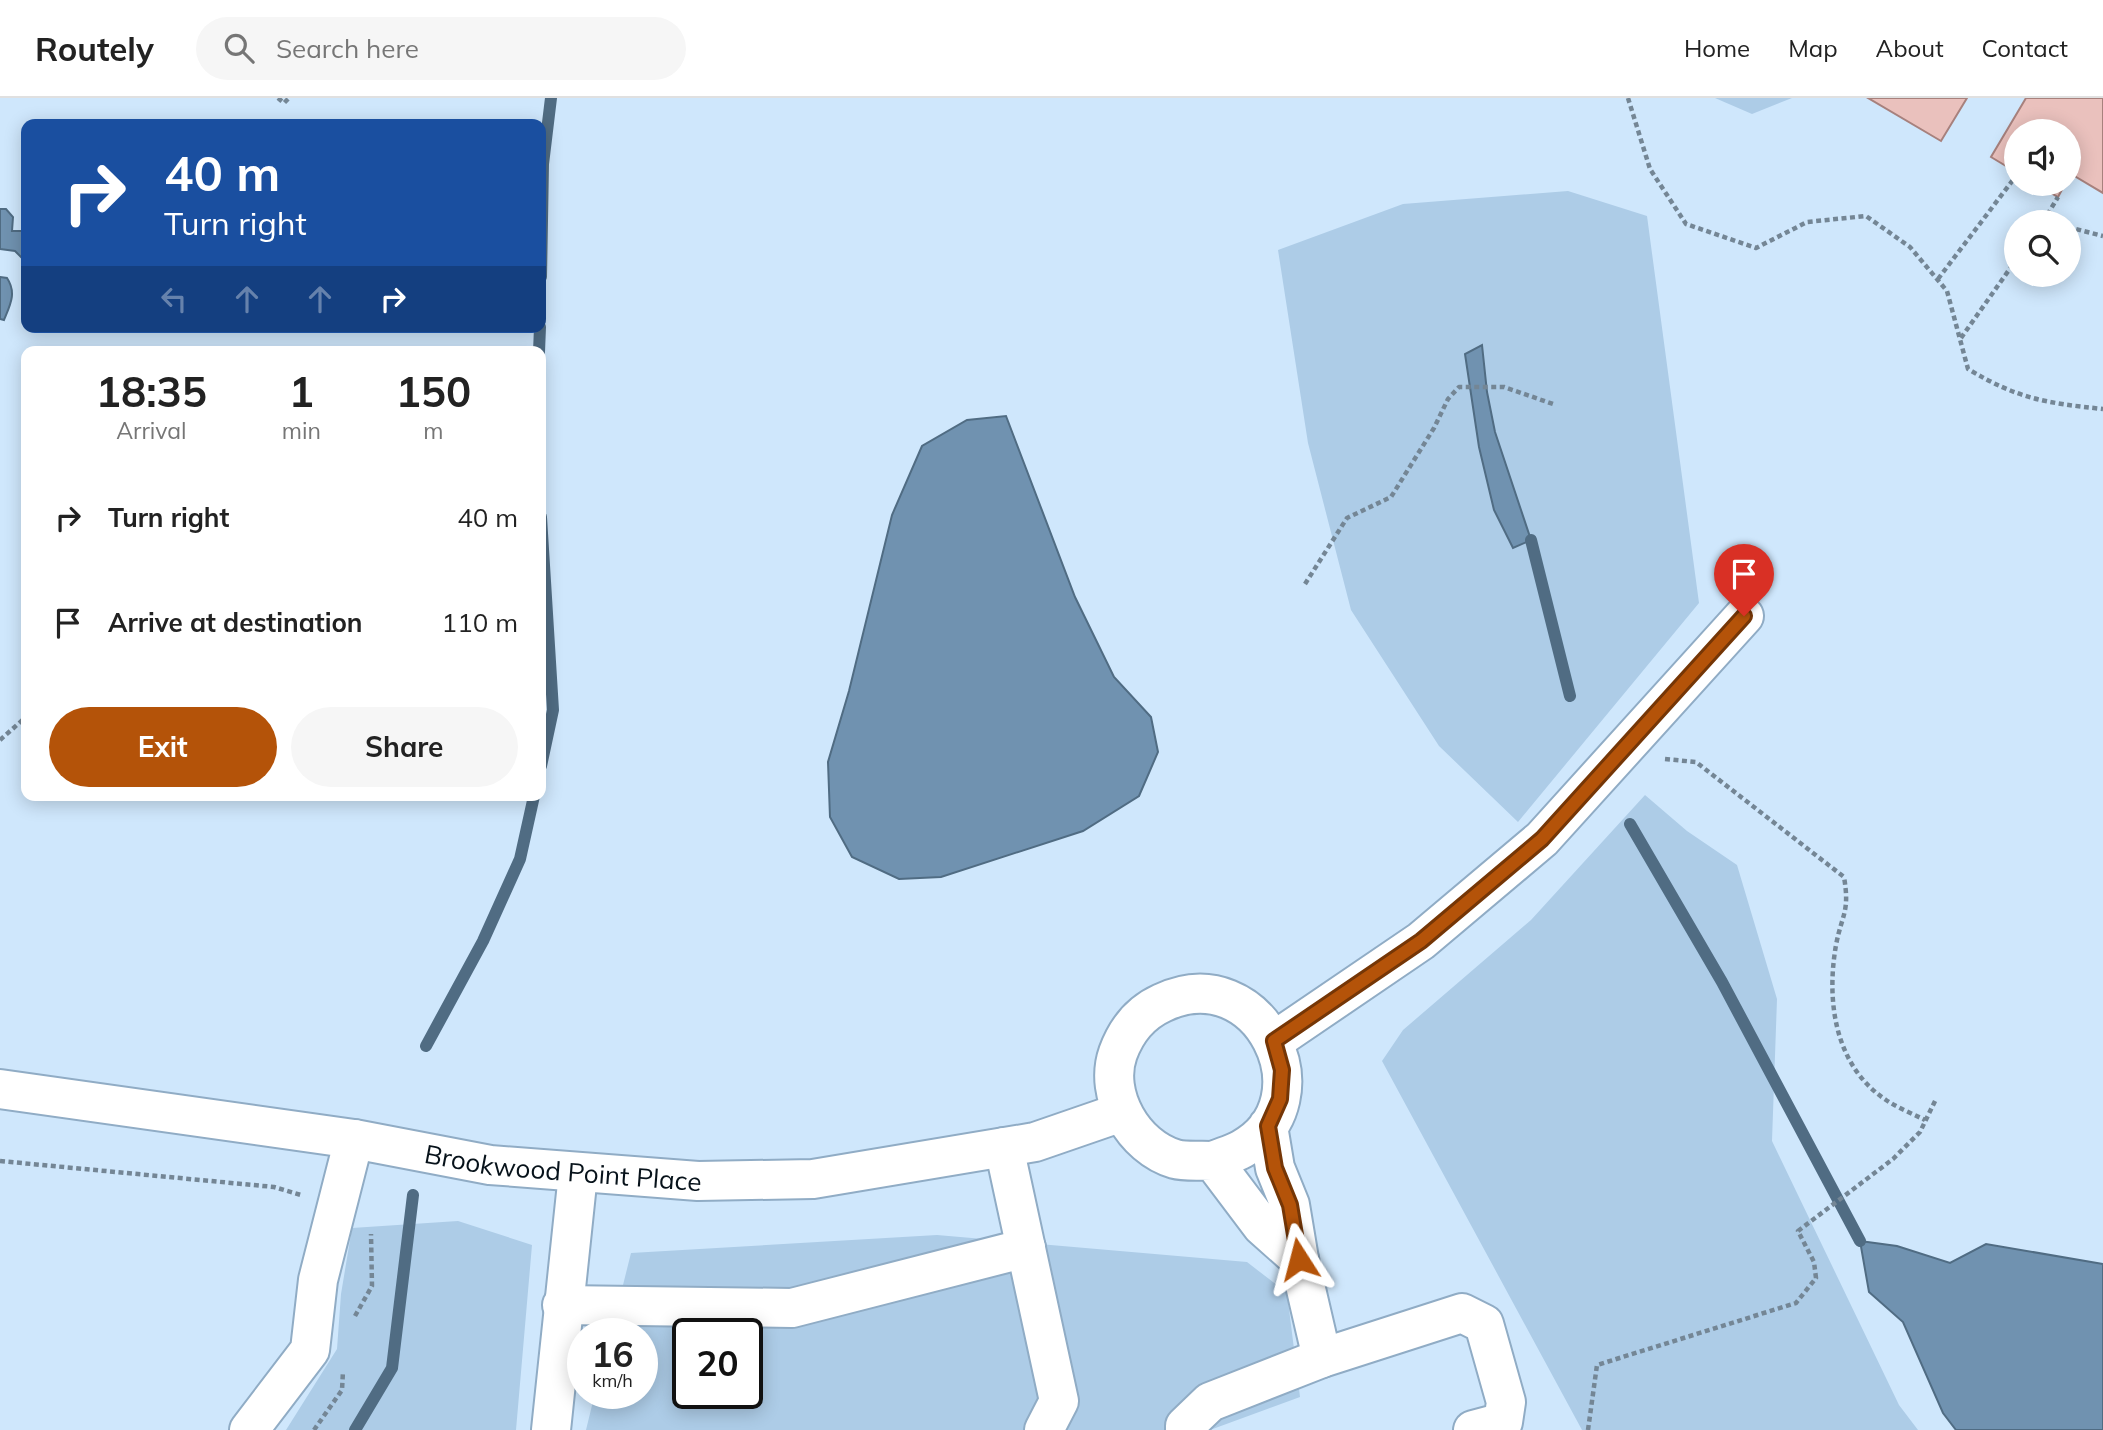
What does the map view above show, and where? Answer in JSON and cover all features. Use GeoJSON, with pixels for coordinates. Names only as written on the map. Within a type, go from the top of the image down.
{"type":"FeatureCollection","features":[{"type":"Feature","properties":{"kind":"street"},"geometry":{"type":"LineString","coordinates":[[1274,1041],[1421,941],[1542,839],[1744,616]]}},
{"type":"Feature","properties":{"kind":"street"},"geometry":{"type":"LineString","coordinates":[[1205,993],[1233,1001],[1257,1017],[1274,1041],[1282,1070],[1280,1099],[1268,1126],[1244,1149],[1213,1161],[1175,1159],[1144,1141],[1122,1112],[1114,1084],[1117,1055],[1129,1029],[1150,1009],[1176,996],[1205,993]]}},
{"type":"Feature","properties":{"kind":"street","name":"Brookwood Point Place"},"geometry":{"type":"LineString","coordinates":[[0,1089],[354,1139],[490,1165],[578,1174],[698,1181],[813,1180],[1035,1142],[1122,1112]]}},
{"type":"Feature","properties":{"kind":"street"},"geometry":{"type":"LineString","coordinates":[[1268,1126],[1275,1168],[1290,1205],[1299,1259],[1322,1358]]}},
{"type":"Feature","properties":{"kind":"street"},"geometry":{"type":"LineString","coordinates":[[249,1430],[310,1350],[318,1280],[354,1139]]}},
{"type":"Feature","properties":{"kind":"street"},"geometry":{"type":"LineString","coordinates":[[1004,1147],[1059,1401],[1044,1430]]}},
{"type":"Feature","properties":{"kind":"street"},"geometry":{"type":"LineString","coordinates":[[1213,1161],[1262,1226],[1299,1259]]}},
{"type":"Feature","properties":{"kind":"street"},"geometry":{"type":"LineString","coordinates":[[551,1430],[562,1305],[578,1174]]}},
{"type":"Feature","properties":{"kind":"street"},"geometry":{"type":"LineString","coordinates":[[562,1305],[792,1308],[1026,1248]]}},
{"type":"Feature","properties":{"kind":"street"},"geometry":{"type":"LineString","coordinates":[[1185,1430],[1185,1426],[1210,1402],[1322,1358],[1462,1313],[1484,1324],[1506,1402],[1503,1422],[1473,1430]]}},
{"type":"Feature","properties":{"kind":"path"},"geometry":{"type":"LineString","coordinates":[[278,98],[284,103],[289,98]]}},
{"type":"Feature","properties":{"kind":"path"},"geometry":{"type":"LineString","coordinates":[[1628,98],[1650,169],[1686,224],[1756,247],[1807,222],[1866,216],[1910,247],[1947,290],[1968,369],[2000,388],[2040,402],[2103,409]]}},
{"type":"Feature","properties":{"kind":"path"},"geometry":{"type":"LineString","coordinates":[[1938,279],[2004,192]]}},
{"type":"Feature","properties":{"kind":"path"},"geometry":{"type":"LineString","coordinates":[[2050,210],[2058,197]]}},
{"type":"Feature","properties":{"kind":"path"},"geometry":{"type":"LineString","coordinates":[[2081,230],[2103,236]]}},
{"type":"Feature","properties":{"kind":"path"},"geometry":{"type":"LineString","coordinates":[[1960,338],[2004,277]]}},
{"type":"Feature","properties":{"kind":"path"},"geometry":{"type":"LineString","coordinates":[[1306,584],[1347,518],[1391,497],[1434,428],[1448,399],[1459,387],[1504,387],[1556,405]]}},
{"type":"Feature","properties":{"kind":"path"},"geometry":{"type":"LineString","coordinates":[[0,740],[21,721]]}},
{"type":"Feature","properties":{"kind":"path"},"geometry":{"type":"LineString","coordinates":[[1655,764],[1663,759],[1696,762],[1844,877],[1848,902],[1837,941],[1830,982],[1836,1030],[1856,1073],[1886,1100],[1925,1120]]}},
{"type":"Feature","properties":{"kind":"path"},"geometry":{"type":"LineString","coordinates":[[1588,1430],[1597,1365],[1796,1303],[1816,1278],[1814,1262],[1798,1231],[1883,1166],[1920,1132],[1936,1099]]}},
{"type":"Feature","properties":{"kind":"path"},"geometry":{"type":"LineString","coordinates":[[0,1161],[274,1187],[336,1205],[372,1235],[372,1286],[352,1320]]}},
{"type":"Feature","properties":{"kind":"path"},"geometry":{"type":"LineString","coordinates":[[314,1430],[342,1390],[344,1367]]}},
{"type":"Feature","properties":{"kind":"shaded area"},"geometry":{"type":"Polygon","coordinates":[[[1715,98],[1792,98],[1752,114],[1715,98]]]}},
{"type":"Feature","properties":{"kind":"shaded area"},"geometry":{"type":"Polygon","coordinates":[[[1568,191],[1647,216],[1699,603],[1518,822],[1439,746],[1351,610],[1308,443],[1278,250],[1403,204],[1568,191]]]}},
{"type":"Feature","properties":{"kind":"shaded area"},"geometry":{"type":"Polygon","coordinates":[[[0,209],[6,209],[13,217],[12,231],[21,231],[21,257],[15,251],[0,249],[0,209]]]}},
{"type":"Feature","properties":{"kind":"shaded area"},"geometry":{"type":"Polygon","coordinates":[[[0,277],[7,278],[12,289],[4,320],[0,319],[0,277]]]}},
{"type":"Feature","properties":{"kind":"shaded area"},"geometry":{"type":"Polygon","coordinates":[[[1482,345],[1495,432],[1531,540],[1513,548],[1494,510],[1479,447],[1465,354],[1482,345]]]}},
{"type":"Feature","properties":{"kind":"shaded area"},"geometry":{"type":"Polygon","coordinates":[[[1006,416],[1075,597],[1114,677],[1151,717],[1158,752],[1139,796],[1083,831],[941,877],[899,879],[852,857],[830,817],[828,762],[849,691],[892,515],[922,446],[967,420],[1006,416]]]}},
{"type":"Feature","properties":{"kind":"shaded area"},"geometry":{"type":"Polygon","coordinates":[[[1645,795],[1687,831],[1737,865],[1777,999],[1772,1141],[1899,1405],[1918,1430],[1582,1430],[1382,1061],[1403,1030],[1531,920],[1645,795]]]}},
{"type":"Feature","properties":{"kind":"shaded area"},"geometry":{"type":"Polygon","coordinates":[[[458,1221],[532,1245],[516,1430],[286,1430],[337,1349],[341,1294],[352,1228],[458,1221]]]}},
{"type":"Feature","properties":{"kind":"shaded area"},"geometry":{"type":"Polygon","coordinates":[[[937,1235],[1247,1262],[1287,1293],[1300,1397],[1210,1430],[586,1430],[591,1409],[658,1409],[658,1318],[615,1318],[631,1253],[937,1235]]]}},
{"type":"Feature","properties":{"kind":"shaded area"},"geometry":{"type":"Polygon","coordinates":[[[1860,1241],[1897,1246],[1950,1263],[1986,1244],[2103,1264],[2103,1430],[1956,1430],[1943,1413],[1903,1322],[1869,1292],[1860,1241]]]}},
{"type":"Feature","properties":{"kind":"building"},"geometry":{"type":"Polygon","coordinates":[[[1868,98],[1967,98],[1941,141],[1868,98]]]}},
{"type":"Feature","properties":{"kind":"building"},"geometry":{"type":"Polygon","coordinates":[[[2026,98],[2103,98],[2103,193],[2081,180],[2081,119],[2014,119],[2026,98]]]}},
{"type":"Feature","properties":{"kind":"building"},"geometry":{"type":"Polygon","coordinates":[[[2004,135],[2004,165],[1991,157],[2004,135]]]}},
{"type":"Feature","properties":{"kind":"waterway"},"geometry":{"type":"LineString","coordinates":[[546,139],[551,98]]}},
{"type":"Feature","properties":{"kind":"waterway"},"geometry":{"type":"LineString","coordinates":[[539,346],[540,333]]}},
{"type":"Feature","properties":{"kind":"waterway"},"geometry":{"type":"LineString","coordinates":[[1531,540],[1570,696]]}},
{"type":"Feature","properties":{"kind":"waterway"},"geometry":{"type":"LineString","coordinates":[[546,597],[553,710],[546,743]]}},
{"type":"Feature","properties":{"kind":"waterway"},"geometry":{"type":"LineString","coordinates":[[426,1046],[483,941],[520,859],[533,801]]}},
{"type":"Feature","properties":{"kind":"waterway"},"geometry":{"type":"LineString","coordinates":[[1630,824],[1722,982],[1860,1241]]}},
{"type":"Feature","properties":{"kind":"waterway"},"geometry":{"type":"LineString","coordinates":[[355,1430],[392,1368],[413,1195]]}},
{"type":"Feature","properties":{"kind":"route"},"geometry":{"type":"LineString","coordinates":[[1299,1259],[1290,1205],[1275,1168],[1268,1126],[1280,1099],[1282,1070],[1274,1041],[1421,941],[1542,839],[1744,616]]}}]}
